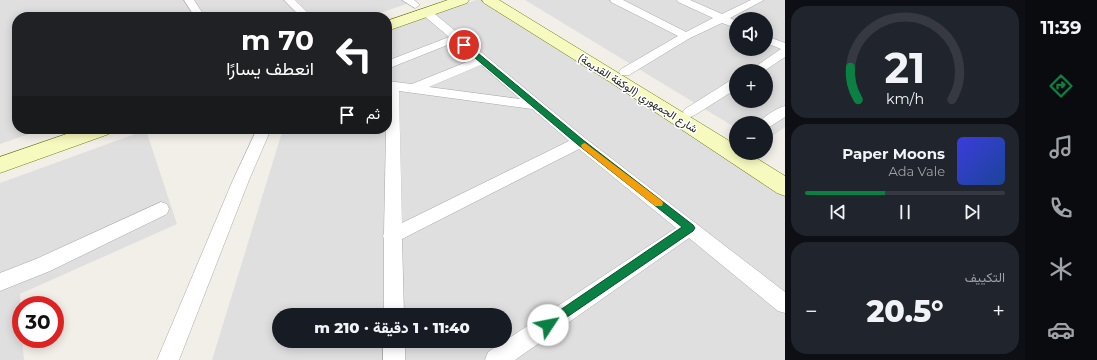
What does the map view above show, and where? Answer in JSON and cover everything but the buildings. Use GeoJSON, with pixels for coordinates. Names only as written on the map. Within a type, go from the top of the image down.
{"type":"FeatureCollection","features":[{"type":"Feature","properties":{"kind":"main road"},"geometry":{"type":"LineString","coordinates":[[392,14],[420,4],[462,0]]}},
{"type":"Feature","properties":{"kind":"main road","name":"شارع الجمهوري (الوكفة القديمة)"},"geometry":{"type":"LineString","coordinates":[[489,0],[616,78],[785,187]]}},
{"type":"Feature","properties":{"kind":"main road","name":"شارع الجمهوري (الوكفة القديمة)"},"geometry":{"type":"LineString","coordinates":[[508,0],[729,136]]}},
{"type":"Feature","properties":{"kind":"main road"},"geometry":{"type":"LineString","coordinates":[[392,23],[420,4]]}},
{"type":"Feature","properties":{"kind":"main road"},"geometry":{"type":"LineString","coordinates":[[0,152],[51,134]]}},
{"type":"Feature","properties":{"kind":"main road"},"geometry":{"type":"LineString","coordinates":[[0,166],[88,134]]}},
{"type":"Feature","properties":{"kind":"main road"},"geometry":{"type":"LineString","coordinates":[[769,160],[785,170]]}},
{"type":"Feature","properties":{"kind":"street"},"geometry":{"type":"LineString","coordinates":[[189,0],[197,12]]}},
{"type":"Feature","properties":{"kind":"street"},"geometry":{"type":"LineString","coordinates":[[289,0],[302,12]]}},
{"type":"Feature","properties":{"kind":"street"},"geometry":{"type":"LineString","coordinates":[[615,0],[686,36]]}},
{"type":"Feature","properties":{"kind":"street"},"geometry":{"type":"LineString","coordinates":[[682,0],[729,22]]}},
{"type":"Feature","properties":{"kind":"street"},"geometry":{"type":"LineString","coordinates":[[625,72],[686,36],[759,0]]}},
{"type":"Feature","properties":{"kind":"street"},"geometry":{"type":"LineString","coordinates":[[420,4],[456,38],[580,142],[785,304]]}},
{"type":"Feature","properties":{"kind":"street"},"geometry":{"type":"LineString","coordinates":[[392,63],[456,38]]}},
{"type":"Feature","properties":{"kind":"street"},"geometry":{"type":"LineString","coordinates":[[773,42],[785,47]]}},
{"type":"Feature","properties":{"kind":"street"},"geometry":{"type":"LineString","coordinates":[[766,64],[785,52]]}},
{"type":"Feature","properties":{"kind":"street"},"geometry":{"type":"LineString","coordinates":[[412,89],[482,60]]}},
{"type":"Feature","properties":{"kind":"street"},"geometry":{"type":"LineString","coordinates":[[392,86],[535,105]]}},
{"type":"Feature","properties":{"kind":"street"},"geometry":{"type":"LineString","coordinates":[[690,112],[729,87]]}},
{"type":"Feature","properties":{"kind":"street"},"geometry":{"type":"LineString","coordinates":[[773,118],[785,110]]}},
{"type":"Feature","properties":{"kind":"street"},"geometry":{"type":"LineString","coordinates":[[168,360],[241,180],[262,134]]}},
{"type":"Feature","properties":{"kind":"street"},"geometry":{"type":"LineString","coordinates":[[390,134],[394,308]]}},
{"type":"Feature","properties":{"kind":"street"},"geometry":{"type":"LineString","coordinates":[[392,236],[580,142]]}},
{"type":"Feature","properties":{"kind":"street"},"geometry":{"type":"LineString","coordinates":[[0,282],[44,265],[161,209]]}},
{"type":"Feature","properties":{"kind":"street"},"geometry":{"type":"LineString","coordinates":[[496,360],[690,228]]}},
{"type":"Feature","properties":{"kind":"street"},"geometry":{"type":"LineString","coordinates":[[394,348],[394,360]]}},
{"type":"Feature","properties":{"kind":"shaded area"},"geometry":{"type":"Polygon","coordinates":[[[0,0],[418,0],[383,12],[12,12],[12,134],[29,134],[0,144],[0,0]]]}},
{"type":"Feature","properties":{"kind":"shaded area"},"geometry":{"type":"Polygon","coordinates":[[[476,0],[485,0],[729,158],[729,160],[732,160],[785,194],[785,360],[212,360],[281,134],[392,134],[392,28],[476,0]]]}},
{"type":"Feature","properties":{"kind":"shaded area"},"geometry":{"type":"Polygon","coordinates":[[[525,0],[785,0],[785,127],[773,136],[773,116],[729,116],[729,124],[525,0]]]}},
{"type":"Feature","properties":{"kind":"shaded area"},"geometry":{"type":"Polygon","coordinates":[[[135,134],[147,134],[177,224],[20,294],[20,296],[12,296],[12,348],[23,348],[24,360],[0,360],[0,183],[135,134]]]}},
{"type":"Feature","properties":{"kind":"slow traffic"},"geometry":{"type":"LineString","coordinates":[[585,146],[658,203]]}},
{"type":"Feature","properties":{"kind":"route"},"geometry":{"type":"LineString","coordinates":[[464,45],[580,142],[690,228],[548,325]]}}]}
